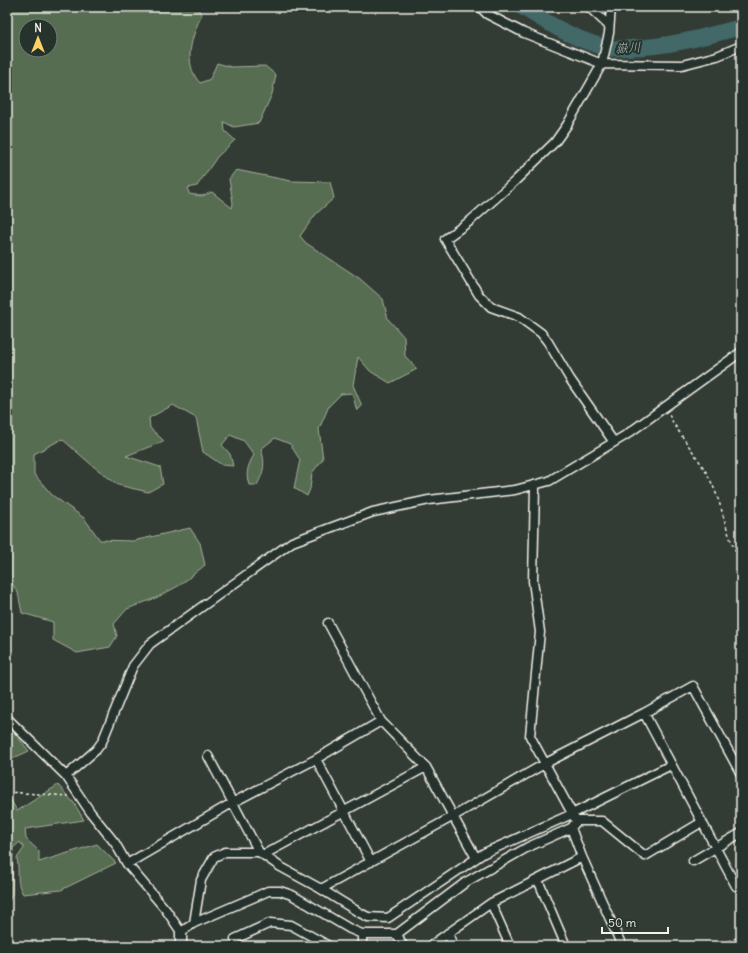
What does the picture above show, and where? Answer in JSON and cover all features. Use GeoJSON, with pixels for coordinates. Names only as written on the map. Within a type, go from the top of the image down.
{"type":"FeatureCollection","features":[{"type":"Feature","properties":{"kind":"street"},"geometry":{"type":"LineString","coordinates":[[480,7],[487,14],[524,33],[603,60],[682,65],[717,56],[741,46]]}},
{"type":"Feature","properties":{"kind":"street"},"geometry":{"type":"LineString","coordinates":[[589,7],[608,29]]}},
{"type":"Feature","properties":{"kind":"street"},"geometry":{"type":"LineString","coordinates":[[611,7],[603,60],[567,125],[555,142],[515,181],[470,220],[444,239],[479,295],[491,307],[519,317],[541,332],[613,441]]}},
{"type":"Feature","properties":{"kind":"street"},"geometry":{"type":"LineString","coordinates":[[66,776],[96,750],[102,742],[133,666],[150,644],[292,542],[373,512],[430,500],[515,490],[535,486],[549,481],[613,441],[626,435],[741,352]]}},
{"type":"Feature","properties":{"kind":"street"},"geometry":{"type":"LineString","coordinates":[[535,486],[533,581],[540,632],[530,736],[574,817],[572,828],[582,857],[622,946]]}},
{"type":"Feature","properties":{"kind":"street"},"geometry":{"type":"LineString","coordinates":[[328,623],[381,720],[426,767],[452,817],[476,858]]}},
{"type":"Feature","properties":{"kind":"street"},"geometry":{"type":"LineString","coordinates":[[321,889],[546,763],[644,713],[692,686],[741,774]]}},
{"type":"Feature","properties":{"kind":"street"},"geometry":{"type":"LineString","coordinates":[[644,713],[736,886]]}},
{"type":"Feature","properties":{"kind":"street"},"geometry":{"type":"LineString","coordinates":[[7,718],[66,776],[115,843],[127,864],[166,910],[181,932],[181,946]]}},
{"type":"Feature","properties":{"kind":"street"},"geometry":{"type":"LineString","coordinates":[[127,864],[232,803],[316,759],[381,720]]}},
{"type":"Feature","properties":{"kind":"street"},"geometry":{"type":"LineString","coordinates":[[208,756],[232,803],[261,854],[368,918],[388,918],[484,852],[574,817],[671,765]]}},
{"type":"Feature","properties":{"kind":"street"},"geometry":{"type":"LineString","coordinates":[[316,759],[371,862]]}},
{"type":"Feature","properties":{"kind":"street"},"geometry":{"type":"LineString","coordinates":[[194,923],[201,880],[214,857],[225,852],[236,851],[261,854],[426,767]]}},
{"type":"Feature","properties":{"kind":"street"},"geometry":{"type":"LineString","coordinates":[[574,817],[602,820],[645,856],[702,822]]}},
{"type":"Feature","properties":{"kind":"street"},"geometry":{"type":"LineString","coordinates":[[181,932],[194,923],[256,896],[268,892],[280,891],[292,895],[350,929],[362,934],[397,934],[466,882],[528,847],[572,828]]}},
{"type":"Feature","properties":{"kind":"street"},"geometry":{"type":"LineString","coordinates":[[693,861],[741,833]]}},
{"type":"Feature","properties":{"kind":"street"},"geometry":{"type":"LineString","coordinates":[[430,946],[491,903],[582,857]]}},
{"type":"Feature","properties":{"kind":"street"},"geometry":{"type":"LineString","coordinates":[[538,880],[566,946]]}},
{"type":"Feature","properties":{"kind":"street"},"geometry":{"type":"LineString","coordinates":[[491,903],[510,946]]}},
{"type":"Feature","properties":{"kind":"street"},"geometry":{"type":"LineString","coordinates":[[238,946],[235,938],[270,923],[291,925],[329,946]]}},
{"type":"Feature","properties":{"kind":"street"},"geometry":{"type":"LineString","coordinates":[[448,933],[453,946]]}},
{"type":"Feature","properties":{"kind":"street"},"geometry":{"type":"LineString","coordinates":[[362,934],[362,946]]}},
{"type":"Feature","properties":{"kind":"street"},"geometry":{"type":"LineString","coordinates":[[397,934],[403,946]]}},
{"type":"Feature","properties":{"kind":"path"},"geometry":{"type":"LineString","coordinates":[[665,408],[674,425],[698,456],[713,484],[723,510],[727,532],[741,560]]}},
{"type":"Feature","properties":{"kind":"path"},"geometry":{"type":"LineString","coordinates":[[7,792],[80,797]]}},
{"type":"Feature","properties":{"kind":"path"},"geometry":{"type":"LineString","coordinates":[[716,946],[741,936]]}},
{"type":"Feature","properties":{"kind":"green space"},"geometry":{"type":"Polygon","coordinates":[[[7,7],[196,7],[202,14],[192,40],[190,58],[191,67],[200,83],[210,79],[217,63],[231,67],[265,66],[276,75],[272,94],[259,123],[234,127],[224,122],[225,131],[235,140],[217,157],[197,186],[188,188],[189,194],[202,196],[212,192],[232,208],[233,203],[229,179],[236,170],[291,181],[330,182],[334,198],[316,214],[300,236],[306,243],[359,278],[383,299],[388,319],[404,337],[405,356],[417,369],[390,383],[370,371],[358,357],[353,385],[362,406],[357,411],[352,393],[341,394],[329,406],[319,429],[323,459],[312,473],[310,489],[307,496],[294,488],[300,460],[290,444],[275,438],[261,449],[264,467],[261,476],[257,485],[249,485],[247,477],[248,469],[254,455],[244,441],[230,435],[222,445],[230,454],[233,466],[222,465],[203,452],[196,418],[173,405],[149,418],[150,428],[164,441],[126,456],[160,467],[163,484],[148,492],[118,485],[62,439],[34,454],[34,474],[52,495],[84,518],[100,540],[133,541],[190,528],[200,543],[205,565],[180,585],[158,597],[127,609],[114,624],[117,636],[110,647],[77,653],[53,640],[53,622],[22,613],[18,593],[7,576],[7,7]]]}},
{"type":"Feature","properties":{"kind":"green space"},"geometry":{"type":"Polygon","coordinates":[[[7,724],[29,751],[7,761],[7,754],[12,749],[9,738],[7,737],[7,724]]]}},
{"type":"Feature","properties":{"kind":"green space"},"geometry":{"type":"Polygon","coordinates":[[[58,785],[74,803],[84,820],[25,829],[26,839],[39,851],[39,862],[97,844],[116,863],[61,890],[23,894],[18,881],[17,858],[24,848],[20,842],[13,848],[12,894],[7,906],[7,793],[17,811],[58,785]]]}},
{"type":"Feature","properties":{"kind":"waterway","name":"嶽川"},"geometry":{"type":"LineString","coordinates":[[522,7],[553,26],[574,36],[585,41],[610,48],[672,44],[741,27]]}}]}
